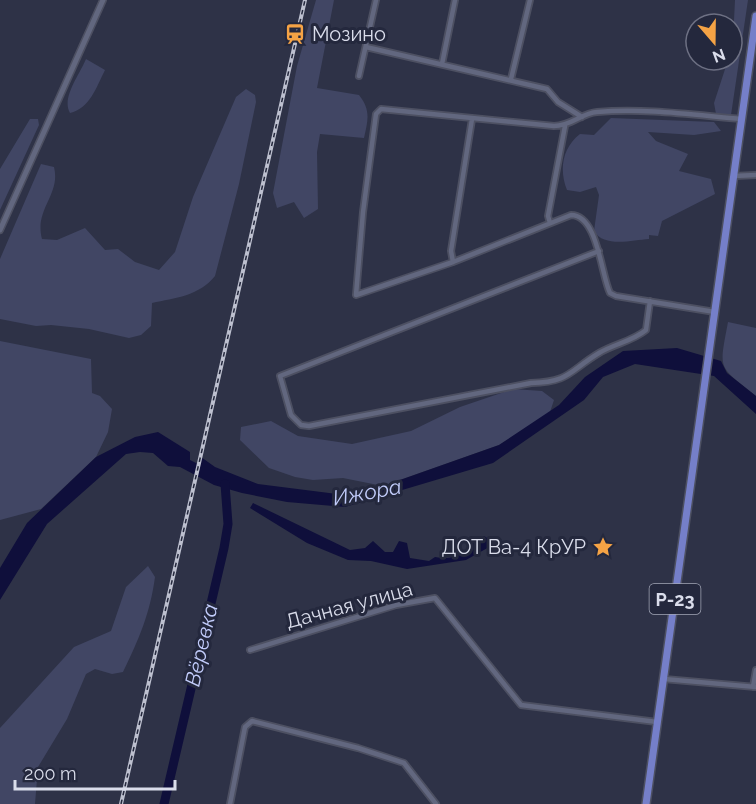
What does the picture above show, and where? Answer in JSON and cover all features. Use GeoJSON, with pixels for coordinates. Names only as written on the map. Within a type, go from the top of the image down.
{"type":"FeatureCollection","features":[{"type":"Feature","properties":{"kind":"main road","name":"Р-23"},"geometry":{"type":"LineString","coordinates":[[646,804],[756,16]]}},
{"type":"Feature","properties":{"kind":"street"},"geometry":{"type":"LineString","coordinates":[[0,230],[103,0]]}},
{"type":"Feature","properties":{"kind":"street"},"geometry":{"type":"LineString","coordinates":[[359,76],[376,0]]}},
{"type":"Feature","properties":{"kind":"street"},"geometry":{"type":"LineString","coordinates":[[442,64],[454,0]]}},
{"type":"Feature","properties":{"kind":"street"},"geometry":{"type":"LineString","coordinates":[[511,79],[530,0]]}},
{"type":"Feature","properties":{"kind":"street"},"geometry":{"type":"LineString","coordinates":[[366,47],[547,89],[558,102],[582,117]]}},
{"type":"Feature","properties":{"kind":"street"},"geometry":{"type":"LineString","coordinates":[[715,312],[616,296],[610,293],[599,251],[584,219],[578,215],[550,223],[453,262],[357,295],[363,212],[376,114],[381,109],[565,126],[594,112],[624,111],[742,119]]}},
{"type":"Feature","properties":{"kind":"street"},"geometry":{"type":"LineString","coordinates":[[453,262],[451,251],[472,119]]}},
{"type":"Feature","properties":{"kind":"street"},"geometry":{"type":"LineString","coordinates":[[550,223],[548,216],[565,126]]}},
{"type":"Feature","properties":{"kind":"street"},"geometry":{"type":"LineString","coordinates":[[734,176],[756,175]]}},
{"type":"Feature","properties":{"kind":"street"},"geometry":{"type":"LineString","coordinates":[[599,251],[280,376],[291,415],[301,425],[309,426],[531,383],[556,382],[580,369],[598,353],[646,330],[650,301]]}},
{"type":"Feature","properties":{"kind":"street","name":"Дачная улица"},"geometry":{"type":"LineString","coordinates":[[250,650],[396,605],[435,598],[521,705],[657,722]]}},
{"type":"Feature","properties":{"kind":"street"},"geometry":{"type":"LineString","coordinates":[[664,679],[754,687],[756,670]]}},
{"type":"Feature","properties":{"kind":"street"},"geometry":{"type":"LineString","coordinates":[[230,804],[245,727],[252,721],[358,748],[404,763],[436,804]]}},
{"type":"Feature","properties":{"kind":"shaded area"},"geometry":{"type":"Polygon","coordinates":[[[316,0],[334,0],[317,88],[359,95],[367,110],[367,120],[364,138],[320,134],[317,152],[318,209],[304,218],[294,202],[277,208],[273,193],[297,66],[316,0]]]}},
{"type":"Feature","properties":{"kind":"shaded area"},"geometry":{"type":"Polygon","coordinates":[[[735,0],[748,0],[744,27],[744,12],[734,12],[735,0]]]}},
{"type":"Feature","properties":{"kind":"shaded area"},"geometry":{"type":"Polygon","coordinates":[[[86,59],[105,70],[83,107],[70,113],[68,100],[72,86],[86,59]]]}},
{"type":"Feature","properties":{"kind":"shaded area"},"geometry":{"type":"Polygon","coordinates":[[[724,72],[737,72],[731,115],[716,114],[714,103],[724,72]]]}},
{"type":"Feature","properties":{"kind":"shaded area"},"geometry":{"type":"Polygon","coordinates":[[[246,89],[255,95],[256,102],[239,184],[215,276],[209,283],[178,298],[152,303],[151,326],[141,335],[129,338],[89,329],[51,325],[36,326],[0,319],[0,259],[41,164],[54,167],[55,177],[54,186],[41,219],[42,239],[57,240],[85,228],[105,250],[118,249],[135,262],[159,270],[175,252],[193,197],[236,97],[246,89]]]}},
{"type":"Feature","properties":{"kind":"shaded area"},"geometry":{"type":"Polygon","coordinates":[[[611,118],[714,122],[721,131],[694,135],[648,132],[656,141],[688,154],[679,171],[711,179],[715,194],[662,221],[658,236],[649,235],[649,239],[619,242],[604,240],[594,231],[599,195],[596,187],[580,192],[567,190],[563,167],[566,153],[574,140],[580,134],[594,135],[611,118]]]}},
{"type":"Feature","properties":{"kind":"shaded area"},"geometry":{"type":"Polygon","coordinates":[[[30,119],[38,119],[39,125],[0,210],[0,169],[30,119]]]}},
{"type":"Feature","properties":{"kind":"shaded area"},"geometry":{"type":"Polygon","coordinates":[[[728,322],[756,328],[756,396],[734,378],[724,366],[723,350],[728,322]]]}},
{"type":"Feature","properties":{"kind":"shaded area"},"geometry":{"type":"Polygon","coordinates":[[[0,341],[91,359],[92,393],[100,396],[112,409],[108,432],[96,457],[41,509],[0,520],[0,341]]]}},
{"type":"Feature","properties":{"kind":"shaded area"},"geometry":{"type":"Polygon","coordinates":[[[513,389],[542,391],[554,400],[550,412],[499,445],[383,486],[343,478],[313,480],[295,477],[269,468],[240,440],[241,427],[271,421],[298,436],[352,444],[411,431],[460,407],[513,389]]]}},
{"type":"Feature","properties":{"kind":"shaded area"},"geometry":{"type":"Polygon","coordinates":[[[148,566],[155,577],[150,603],[139,637],[123,672],[112,674],[95,669],[86,674],[67,719],[38,767],[35,804],[0,804],[0,728],[74,647],[111,631],[126,587],[148,566]]]}},
{"type":"Feature","properties":{"kind":"water","name":"Ижора"},"geometry":{"type":"Polygon","coordinates":[[[677,348],[721,361],[727,373],[756,396],[756,414],[714,376],[635,364],[603,377],[584,400],[493,463],[345,507],[287,502],[242,493],[214,485],[180,467],[168,466],[153,453],[126,454],[47,524],[0,600],[0,568],[27,523],[96,457],[135,437],[158,432],[190,452],[190,460],[198,464],[201,457],[215,467],[258,484],[337,494],[383,486],[499,445],[559,405],[585,377],[623,351],[677,348]]]}},
{"type":"Feature","properties":{"kind":"water"},"geometry":{"type":"Polygon","coordinates":[[[253,503],[350,550],[365,548],[373,541],[385,552],[393,552],[399,541],[407,543],[410,558],[429,561],[435,557],[448,558],[458,555],[476,538],[484,536],[492,541],[491,546],[466,560],[407,569],[371,561],[348,560],[307,543],[250,508],[253,503]]]}},
{"type":"Feature","properties":{"kind":"waterway","name":"Вёревка"},"geometry":{"type":"LineString","coordinates":[[164,804],[224,548],[228,524],[225,484]]}},
{"type":"Feature","properties":{"kind":"railway"},"geometry":{"type":"LineString","coordinates":[[121,804],[305,0]]}},
{"type":"Feature","properties":{"kind":"place","name":"Мозино"},"geometry":{"type":"Point","coordinates":[295,34]}},
{"type":"Feature","properties":{"kind":"place","name":"ДОТ Ва-4 КрУР"},"geometry":{"type":"Point","coordinates":[603,547]}}]}
